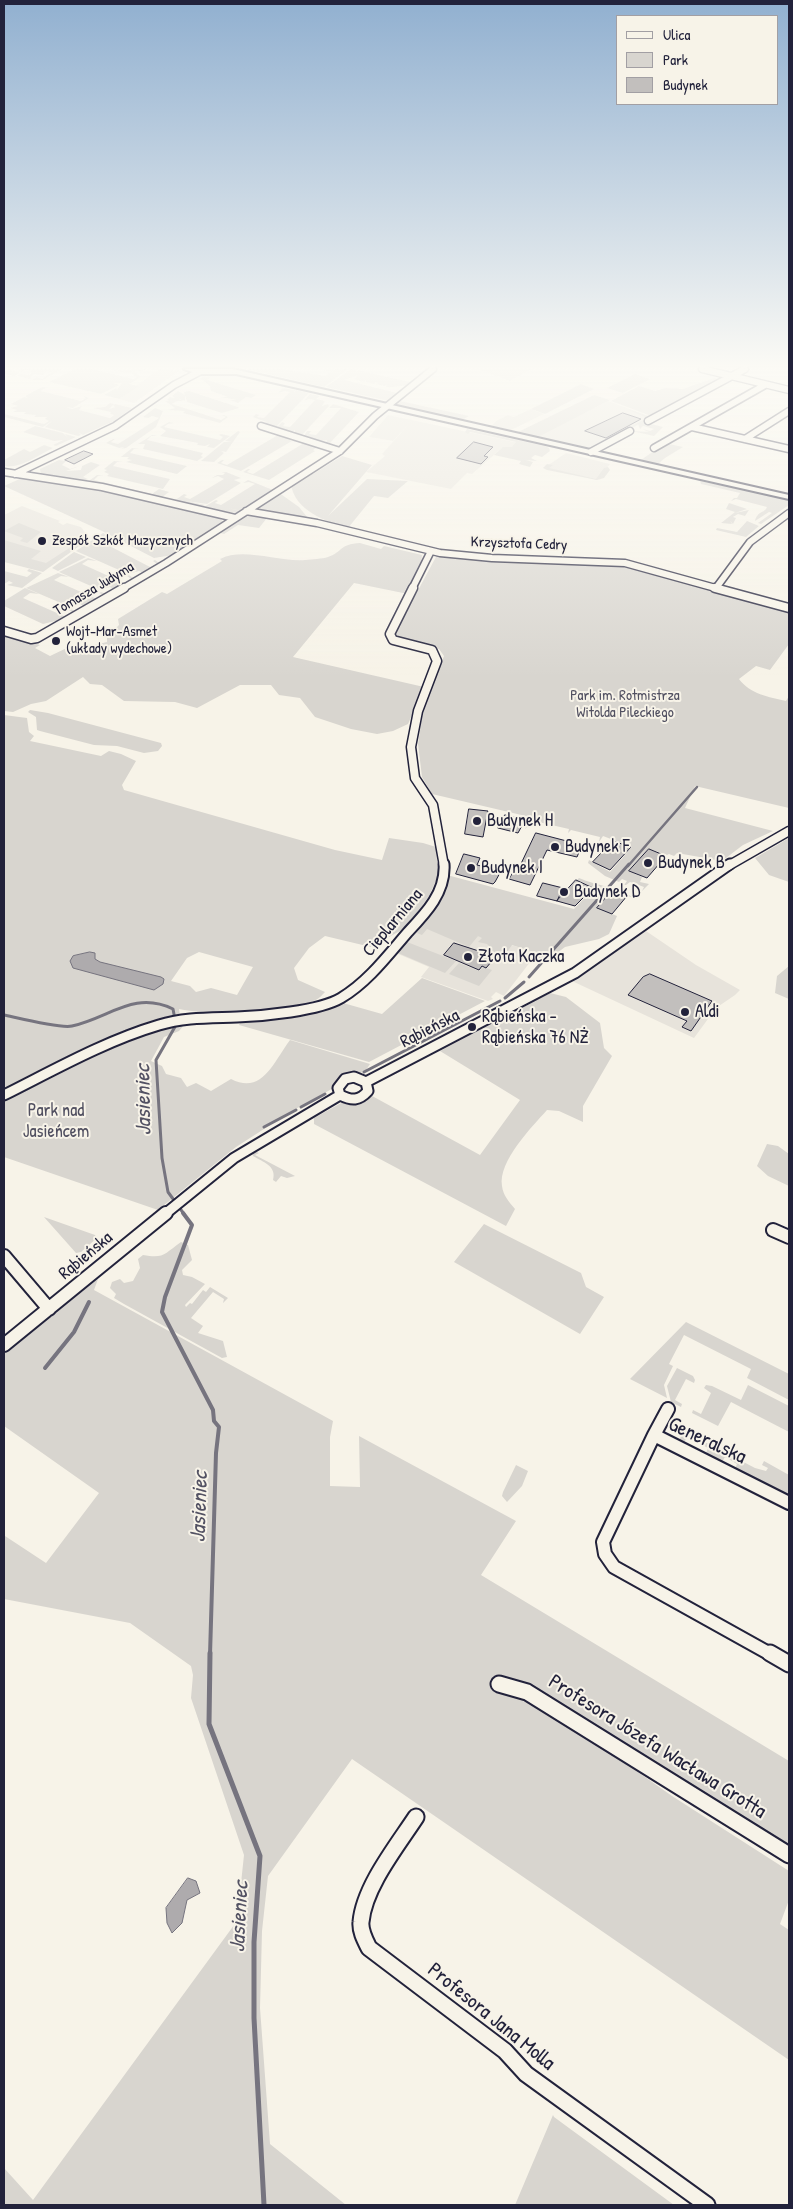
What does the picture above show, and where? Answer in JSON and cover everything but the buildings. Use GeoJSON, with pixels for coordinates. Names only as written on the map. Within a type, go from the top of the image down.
{"type":"FeatureCollection","features":[{"type":"Feature","properties":{"kind":"main road"},"geometry":{"type":"LineString","coordinates":[[679,472],[789,497]]}},
{"type":"Feature","properties":{"kind":"street"},"geometry":{"type":"LineString","coordinates":[[4,472],[112,489],[235,518]]}},
{"type":"Feature","properties":{"kind":"street"},"geometry":{"type":"LineString","coordinates":[[4,479],[18,472]]}},
{"type":"Feature","properties":{"kind":"street","name":"Tomasza Judyma"},"geometry":{"type":"LineString","coordinates":[[4,631],[31,639],[37,638],[166,563],[307,472]]}},
{"type":"Feature","properties":{"kind":"street","name":"Krzysztofa Cedry"},"geometry":{"type":"LineString","coordinates":[[246,511],[317,523],[431,551],[492,558],[626,563],[789,608]]}},
{"type":"Feature","properties":{"kind":"street"},"geometry":{"type":"LineString","coordinates":[[716,588],[750,542],[789,512]]}},
{"type":"Feature","properties":{"kind":"street","name":"Cieplarniana"},"geometry":{"type":"LineString","coordinates":[[4,1095],[107,1045],[175,1020],[267,1015],[301,1010],[340,999],[356,988],[375,969],[425,914],[438,895],[444,872],[440,836],[433,804],[415,778],[412,747],[416,718],[437,658],[428,649],[395,641],[391,638],[390,634],[431,551]]}},
{"type":"Feature","properties":{"kind":"street","name":"Rąbieńska"},"geometry":{"type":"LineString","coordinates":[[4,1345],[182,1199],[252,1145],[340,1095],[338,1088],[345,1079],[354,1077],[366,1082],[584,968],[742,856],[789,831]]}},
{"type":"Feature","properties":{"kind":"street"},"geometry":{"type":"LineString","coordinates":[[340,1095],[350,1100],[362,1098],[368,1091],[366,1082]]}},
{"type":"Feature","properties":{"kind":"street"},"geometry":{"type":"LineString","coordinates":[[774,1230],[789,1237]]}},
{"type":"Feature","properties":{"kind":"street"},"geometry":{"type":"LineString","coordinates":[[4,1256],[49,1309]]}},
{"type":"Feature","properties":{"kind":"street"},"geometry":{"type":"LineString","coordinates":[[654,1435],[668,1409]]}},
{"type":"Feature","properties":{"kind":"street","name":"Generalska"},"geometry":{"type":"LineString","coordinates":[[789,1503],[654,1435],[604,1536],[604,1549],[611,1564],[789,1664]]}},
{"type":"Feature","properties":{"kind":"street","name":"Profesora Józefa Wacława Grotta"},"geometry":{"type":"LineString","coordinates":[[499,1684],[527,1692],[789,1855]]}},
{"type":"Feature","properties":{"kind":"street","name":"Profesora Jana Molla"},"geometry":{"type":"LineString","coordinates":[[416,1817],[366,1899],[361,1924],[365,1941],[369,1948],[505,2051],[526,2074],[707,2205]]}},
{"type":"Feature","properties":{"kind":"shaded area"},"geometry":{"type":"Polygon","coordinates":[[[366,472],[474,472],[472,474],[467,473],[451,489],[366,472]]]}},
{"type":"Feature","properties":{"kind":"shaded area"},"geometry":{"type":"Polygon","coordinates":[[[562,472],[603,472],[597,480],[562,472]]]}},
{"type":"Feature","properties":{"kind":"shaded area","name":"Zespół Szkół Muzycznych"},"geometry":{"type":"Polygon","coordinates":[[[22,506],[60,521],[58,522],[63,525],[67,523],[81,527],[88,536],[43,569],[4,560],[4,515],[22,506]]]}},
{"type":"Feature","properties":{"kind":"shaded area"},"geometry":{"type":"Polygon","coordinates":[[[424,921],[537,953],[504,996],[496,992],[491,997],[493,999],[488,1001],[421,977],[429,967],[396,953],[424,921]]]}},
{"type":"Feature","properties":{"kind":"shaded area"},"geometry":{"type":"Polygon","coordinates":[[[646,931],[696,965],[740,990],[716,1008],[694,1038],[572,981],[646,931]]]}},
{"type":"Feature","properties":{"kind":"shaded area"},"geometry":{"type":"Polygon","coordinates":[[[90,952],[95,953],[95,959],[100,962],[161,977],[164,979],[163,984],[154,990],[73,968],[70,961],[73,956],[90,952]]]}},
{"type":"Feature","properties":{"kind":"shaded area"},"geometry":{"type":"Polygon","coordinates":[[[188,1878],[196,1881],[200,1893],[187,1900],[182,1923],[172,1933],[167,1923],[166,1908],[188,1878]]]}},
{"type":"Feature","properties":{"kind":"green space"},"geometry":{"type":"Polygon","coordinates":[[[40,472],[90,472],[83,477],[88,479],[83,482],[41,476],[40,472]]]}},
{"type":"Feature","properties":{"kind":"green space"},"geometry":{"type":"Polygon","coordinates":[[[104,472],[140,472],[170,479],[163,489],[107,476],[109,474],[104,472]]]}},
{"type":"Feature","properties":{"kind":"green space"},"geometry":{"type":"Polygon","coordinates":[[[226,472],[241,478],[234,480],[241,483],[207,504],[186,501],[205,505],[201,508],[174,501],[184,494],[187,495],[184,497],[190,499],[224,479],[218,476],[212,478],[225,473],[221,473],[226,472]]]}},
{"type":"Feature","properties":{"kind":"green space"},"geometry":{"type":"Polygon","coordinates":[[[243,472],[253,474],[256,472],[282,472],[269,480],[243,472]]]}},
{"type":"Feature","properties":{"kind":"green space"},"geometry":{"type":"Polygon","coordinates":[[[316,472],[366,472],[328,516],[367,479],[408,481],[388,498],[374,496],[348,528],[312,514],[298,501],[293,493],[291,484],[309,473],[313,474],[316,472]]]}},
{"type":"Feature","properties":{"kind":"green space"},"geometry":{"type":"Polygon","coordinates":[[[557,472],[566,472],[596,479],[601,472],[608,472],[604,478],[597,480],[557,472]]]}},
{"type":"Feature","properties":{"kind":"green space"},"geometry":{"type":"Polygon","coordinates":[[[97,475],[104,476],[98,476],[94,480],[152,494],[159,489],[169,492],[161,498],[86,483],[97,475]]]}},
{"type":"Feature","properties":{"kind":"green space"},"geometry":{"type":"Polygon","coordinates":[[[24,477],[106,490],[219,516],[223,522],[173,555],[154,558],[102,531],[4,486],[24,477]]]}},
{"type":"Feature","properties":{"kind":"green space"},"geometry":{"type":"Polygon","coordinates":[[[248,480],[273,490],[241,511],[228,508],[240,511],[236,513],[202,508],[216,500],[218,501],[215,503],[221,505],[255,484],[243,483],[248,480]]]}},
{"type":"Feature","properties":{"kind":"green space"},"geometry":{"type":"Polygon","coordinates":[[[700,481],[777,497],[789,501],[789,505],[761,524],[758,523],[772,513],[769,512],[755,521],[758,515],[767,507],[736,499],[731,501],[737,498],[740,493],[701,484],[700,481]]]}},
{"type":"Feature","properties":{"kind":"green space"},"geometry":{"type":"Polygon","coordinates":[[[278,492],[299,507],[308,518],[255,510],[254,508],[278,492]]]}},
{"type":"Feature","properties":{"kind":"green space"},"geometry":{"type":"Polygon","coordinates":[[[729,503],[747,509],[735,513],[749,510],[745,516],[738,514],[733,517],[736,518],[733,524],[730,521],[732,524],[721,523],[735,512],[726,509],[729,503]]]}},
{"type":"Feature","properties":{"kind":"green space"},"geometry":{"type":"Polygon","coordinates":[[[245,513],[267,516],[267,518],[259,528],[238,525],[224,534],[220,533],[245,513]]]}},
{"type":"Feature","properties":{"kind":"green space"},"geometry":{"type":"Polygon","coordinates":[[[747,521],[759,526],[746,537],[716,530],[717,528],[737,532],[747,521]]]}},
{"type":"Feature","properties":{"kind":"green space"},"geometry":{"type":"Polygon","coordinates":[[[19,523],[41,532],[27,543],[20,541],[23,538],[4,531],[19,523]]]}},
{"type":"Feature","properties":{"kind":"green space"},"geometry":{"type":"Polygon","coordinates":[[[103,533],[111,537],[105,536],[98,540],[150,567],[157,564],[153,561],[155,560],[159,563],[144,573],[139,571],[128,574],[76,551],[103,533]]]}},
{"type":"Feature","properties":{"kind":"green space"},"geometry":{"type":"Polygon","coordinates":[[[86,535],[89,539],[43,572],[4,562],[4,540],[41,551],[31,559],[46,563],[74,545],[76,537],[86,535]]]}},
{"type":"Feature","properties":{"kind":"green space"},"geometry":{"type":"Polygon","coordinates":[[[360,543],[381,549],[384,546],[422,555],[421,565],[408,594],[354,583],[293,657],[424,687],[408,724],[393,731],[377,734],[351,729],[315,717],[300,698],[279,695],[271,685],[240,685],[197,708],[175,702],[124,701],[102,685],[90,684],[83,677],[46,701],[31,704],[13,712],[4,711],[4,633],[40,645],[35,648],[50,656],[73,645],[94,645],[107,642],[107,637],[119,625],[118,619],[162,592],[167,594],[222,561],[220,559],[239,554],[295,560],[320,559],[333,555],[348,545],[360,543]]]}},
{"type":"Feature","properties":{"kind":"green space"},"geometry":{"type":"Polygon","coordinates":[[[74,552],[86,557],[58,571],[52,568],[74,552]]]}},
{"type":"Feature","properties":{"kind":"green space","name":"Park im. Rotmistrza Witolda Pileckiego"},"geometry":{"type":"Polygon","coordinates":[[[437,555],[626,566],[789,610],[789,644],[770,670],[756,666],[739,679],[743,684],[760,694],[786,701],[789,696],[789,808],[695,786],[685,808],[773,831],[743,845],[722,861],[677,853],[674,856],[667,855],[649,849],[629,871],[642,877],[640,882],[649,884],[642,891],[644,887],[630,882],[624,885],[627,881],[622,879],[619,882],[605,876],[588,863],[589,860],[610,872],[632,847],[603,836],[599,842],[600,837],[571,830],[568,833],[569,829],[534,821],[525,829],[530,817],[432,794],[422,777],[418,744],[423,710],[444,656],[439,649],[402,639],[395,633],[437,555]]]}},
{"type":"Feature","properties":{"kind":"green space"},"geometry":{"type":"Polygon","coordinates":[[[88,558],[97,561],[88,560],[82,564],[124,583],[131,579],[127,576],[129,575],[133,578],[114,590],[110,587],[100,590],[59,572],[88,558]]]}},
{"type":"Feature","properties":{"kind":"green space"},"geometry":{"type":"Polygon","coordinates":[[[29,569],[42,573],[22,588],[7,585],[13,583],[9,581],[4,584],[4,571],[27,577],[32,573],[27,571],[29,569]]]}},
{"type":"Feature","properties":{"kind":"green space"},"geometry":{"type":"Polygon","coordinates":[[[58,573],[69,577],[61,576],[54,580],[97,599],[104,595],[99,593],[106,594],[85,607],[80,604],[70,607],[26,588],[58,573]]]}},
{"type":"Feature","properties":{"kind":"green space"},"geometry":{"type":"Polygon","coordinates":[[[25,588],[39,594],[30,593],[23,598],[66,617],[73,613],[69,610],[71,609],[76,612],[57,624],[53,624],[58,623],[55,621],[43,624],[4,606],[4,601],[25,588]]]}},
{"type":"Feature","properties":{"kind":"green space"},"geometry":{"type":"Polygon","coordinates":[[[30,710],[161,743],[162,746],[158,751],[144,753],[117,746],[94,745],[40,731],[37,730],[36,717],[28,712],[30,710]]]}},
{"type":"Feature","properties":{"kind":"green space","name":"Park nad Jasieńcem"},"geometry":{"type":"Polygon","coordinates":[[[4,715],[27,718],[29,732],[34,736],[30,741],[101,756],[109,751],[136,761],[122,785],[124,790],[335,850],[382,860],[389,838],[436,847],[438,876],[429,896],[407,927],[371,947],[325,936],[309,948],[294,968],[298,980],[325,992],[318,999],[299,1006],[265,1012],[210,1013],[179,1009],[180,1017],[170,1019],[184,1025],[179,1031],[164,1037],[151,1061],[162,1066],[166,1074],[181,1078],[187,1087],[196,1083],[211,1091],[231,1079],[242,1083],[251,1083],[259,1080],[272,1067],[290,1040],[370,1064],[366,1070],[292,1111],[236,1147],[158,1210],[4,1157],[4,715]],[[199,952],[187,958],[171,981],[190,986],[196,992],[211,988],[237,995],[253,967],[199,952]]]}},
{"type":"Feature","properties":{"kind":"green space"},"geometry":{"type":"Polygon","coordinates":[[[789,838],[789,882],[769,875],[755,858],[789,838]]]}},
{"type":"Feature","properties":{"kind":"green space"},"geometry":{"type":"Polygon","coordinates":[[[447,875],[574,909],[594,888],[577,880],[579,878],[622,891],[634,898],[612,891],[597,908],[617,916],[609,934],[599,939],[565,947],[549,959],[539,963],[537,953],[512,945],[504,956],[489,950],[491,948],[487,944],[478,942],[482,938],[478,936],[469,947],[427,929],[422,935],[417,933],[442,899],[447,875]]]}},
{"type":"Feature","properties":{"kind":"green space"},"geometry":{"type":"Polygon","coordinates":[[[407,942],[456,961],[445,973],[398,953],[407,942]]]}},
{"type":"Feature","properties":{"kind":"green space"},"geometry":{"type":"Polygon","coordinates":[[[459,963],[479,971],[483,967],[492,970],[479,986],[449,974],[459,963]]]}},
{"type":"Feature","properties":{"kind":"green space"},"geometry":{"type":"Polygon","coordinates":[[[789,966],[789,999],[775,993],[777,976],[789,966]]]}},
{"type":"Feature","properties":{"kind":"green space"},"geometry":{"type":"Polygon","coordinates":[[[422,978],[485,1001],[369,1062],[239,1025],[241,1021],[306,1012],[343,1003],[382,1014],[422,978]]]}},
{"type":"Feature","properties":{"kind":"green space"},"geometry":{"type":"Polygon","coordinates":[[[550,993],[566,997],[600,1023],[604,1048],[612,1056],[583,1106],[583,1122],[559,1111],[547,1110],[517,1145],[505,1166],[502,1176],[502,1186],[505,1195],[515,1209],[506,1226],[314,1124],[314,1118],[363,1091],[480,1155],[520,1100],[440,1051],[550,993]]]}},
{"type":"Feature","properties":{"kind":"green space"},"geometry":{"type":"Polygon","coordinates":[[[767,1144],[778,1146],[789,1154],[789,1186],[768,1176],[757,1166],[767,1144]]]}},
{"type":"Feature","properties":{"kind":"green space"},"geometry":{"type":"Polygon","coordinates":[[[252,1150],[259,1153],[255,1155],[295,1176],[287,1178],[281,1176],[276,1182],[273,1180],[274,1175],[271,1168],[253,1156],[252,1150]]]}},
{"type":"Feature","properties":{"kind":"green space"},"geometry":{"type":"Polygon","coordinates":[[[44,1217],[95,1235],[97,1238],[81,1252],[76,1253],[44,1217]]]}},
{"type":"Feature","properties":{"kind":"green space"},"geometry":{"type":"Polygon","coordinates":[[[484,1224],[581,1273],[586,1287],[604,1297],[580,1334],[454,1262],[484,1224]]]}},
{"type":"Feature","properties":{"kind":"green space"},"geometry":{"type":"Polygon","coordinates":[[[181,1242],[188,1245],[192,1260],[182,1270],[183,1275],[192,1277],[205,1284],[185,1305],[186,1307],[190,1303],[192,1304],[203,1290],[206,1292],[210,1287],[228,1298],[223,1303],[224,1299],[213,1292],[191,1318],[203,1326],[198,1333],[223,1341],[227,1357],[222,1358],[124,1304],[114,1298],[116,1294],[110,1288],[112,1282],[120,1279],[124,1283],[133,1281],[140,1268],[138,1259],[143,1255],[163,1255],[181,1242]]]}},
{"type":"Feature","properties":{"kind":"green space"},"geometry":{"type":"Polygon","coordinates":[[[98,1279],[94,1290],[333,1421],[330,1437],[330,1486],[360,1487],[359,1436],[516,1521],[481,1575],[789,1761],[789,1845],[622,1741],[584,1734],[672,1796],[789,1871],[789,1900],[780,1924],[789,1930],[789,2060],[352,1759],[268,1876],[262,1931],[260,2008],[270,2144],[346,2205],[4,2205],[4,2168],[33,2200],[237,1921],[244,1855],[191,1698],[193,1675],[191,1666],[130,1623],[4,1599],[5,1536],[46,1563],[99,1493],[4,1426],[4,1350],[98,1279]]]}},
{"type":"Feature","properties":{"kind":"green space"},"geometry":{"type":"Polygon","coordinates":[[[686,1322],[789,1374],[789,1400],[747,1378],[751,1369],[684,1335],[669,1364],[673,1366],[664,1385],[667,1398],[630,1379],[686,1322]]]}},
{"type":"Feature","properties":{"kind":"green space"},"geometry":{"type":"Polygon","coordinates":[[[677,1368],[693,1376],[695,1380],[694,1383],[686,1379],[675,1400],[682,1404],[681,1407],[671,1402],[667,1386],[677,1368]]]}},
{"type":"Feature","properties":{"kind":"green space"},"geometry":{"type":"Polygon","coordinates":[[[706,1385],[741,1400],[748,1385],[789,1406],[789,1432],[731,1402],[718,1426],[692,1413],[693,1410],[701,1414],[711,1393],[704,1388],[706,1385]]]}},
{"type":"Feature","properties":{"kind":"green space"},"geometry":{"type":"Polygon","coordinates":[[[684,1431],[755,1468],[766,1471],[768,1468],[762,1465],[764,1461],[789,1475],[789,1500],[734,1471],[737,1464],[725,1457],[721,1464],[705,1456],[708,1448],[687,1437],[683,1445],[678,1442],[684,1431]]]}},
{"type":"Feature","properties":{"kind":"green space"},"geometry":{"type":"Polygon","coordinates":[[[516,1465],[528,1471],[522,1486],[507,1502],[502,1496],[516,1465]]]}},
{"type":"Feature","properties":{"kind":"green space"},"geometry":{"type":"Polygon","coordinates":[[[553,2115],[554,2117],[674,2205],[515,2205],[553,2115]]]}},
{"type":"Feature","properties":{"kind":"waterway"},"geometry":{"type":"LineString","coordinates":[[628,866],[697,787]]}},
{"type":"Feature","properties":{"kind":"waterway"},"geometry":{"type":"LineString","coordinates":[[529,977],[629,864]]}},
{"type":"Feature","properties":{"kind":"waterway"},"geometry":{"type":"LineString","coordinates":[[505,998],[524,982]]}},
{"type":"Feature","properties":{"kind":"waterway"},"geometry":{"type":"LineString","coordinates":[[364,1072],[500,1001]]}},
{"type":"Feature","properties":{"kind":"waterway","name":"Jasieniec"},"geometry":{"type":"LineString","coordinates":[[4,1015],[66,1027],[134,1004],[159,1004],[173,1009],[176,1025],[156,1060],[162,1158],[168,1192],[184,1214]]}},
{"type":"Feature","properties":{"kind":"waterway"},"geometry":{"type":"LineString","coordinates":[[301,1107],[325,1094]]}},
{"type":"Feature","properties":{"kind":"waterway"},"geometry":{"type":"LineString","coordinates":[[264,1127],[296,1110]]}},
{"type":"Feature","properties":{"kind":"waterway","name":"Jasieniec"},"geometry":{"type":"LineString","coordinates":[[183,1213],[192,1225],[165,1297],[162,1312],[213,1410],[214,1421],[219,1427],[216,1453],[210,1655]]}},
{"type":"Feature","properties":{"kind":"waterway"},"geometry":{"type":"LineString","coordinates":[[45,1368],[74,1332],[89,1302]]}},
{"type":"Feature","properties":{"kind":"waterway","name":"Jasieniec"},"geometry":{"type":"LineString","coordinates":[[210,1653],[209,1724],[260,1856],[254,1942],[254,2018],[264,2205]]}},
{"type":"Feature","properties":{"kind":"place","name":"Zespół Szkół Muzycznych"},"geometry":{"type":"Point","coordinates":[42,541]}},
{"type":"Feature","properties":{"kind":"place","name":"Wojt-Mar-Asmet (układy wydechowe)"},"geometry":{"type":"Point","coordinates":[56,641]}},
{"type":"Feature","properties":{"kind":"place","name":"Budynek H"},"geometry":{"type":"Point","coordinates":[477,821]}},
{"type":"Feature","properties":{"kind":"place","name":"Budynek F"},"geometry":{"type":"Point","coordinates":[555,847]}},
{"type":"Feature","properties":{"kind":"place","name":"Budynek B"},"geometry":{"type":"Point","coordinates":[648,863]}},
{"type":"Feature","properties":{"kind":"place","name":"Budynek I"},"geometry":{"type":"Point","coordinates":[471,868]}},
{"type":"Feature","properties":{"kind":"place","name":"Budynek D"},"geometry":{"type":"Point","coordinates":[564,892]}},
{"type":"Feature","properties":{"kind":"place","name":"Złota Kaczka"},"geometry":{"type":"Point","coordinates":[468,957]}},
{"type":"Feature","properties":{"kind":"place","name":"Aldi"},"geometry":{"type":"Point","coordinates":[685,1012]}},
{"type":"Feature","properties":{"kind":"place","name":"Rąbieńska - Rąbieńska 76 NŻ"},"geometry":{"type":"Point","coordinates":[472,1027]}}]}
